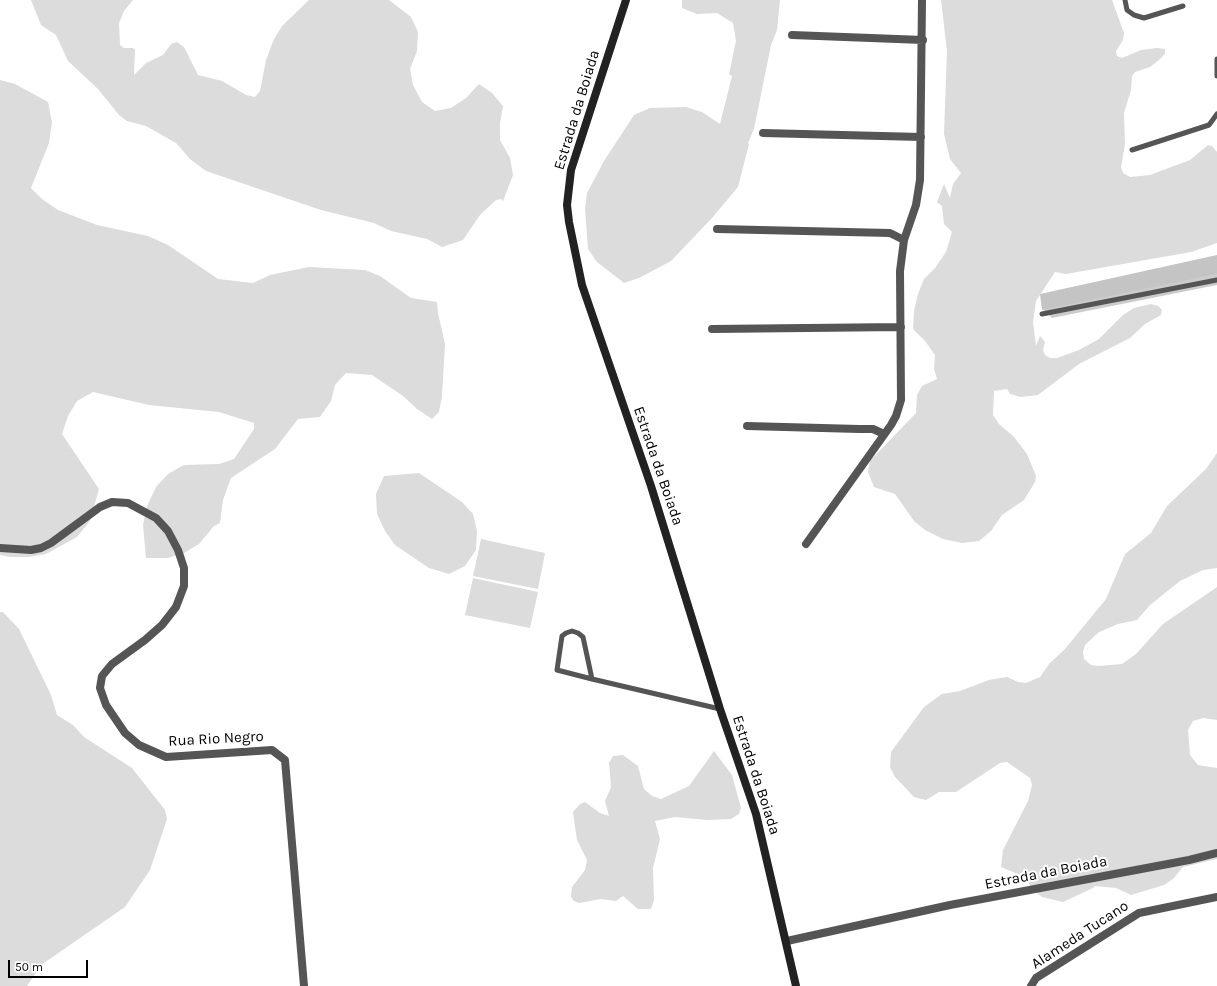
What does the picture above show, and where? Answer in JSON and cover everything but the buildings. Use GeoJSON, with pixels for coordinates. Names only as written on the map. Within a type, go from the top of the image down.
{"type":"FeatureCollection","features":[{"type":"Feature","properties":{"kind":"main road","name":"Estrada da Boiada"},"geometry":{"type":"LineString","coordinates":[[626,0],[571,170],[567,205],[569,222],[582,285],[651,486],[720,709],[756,814],[787,941],[796,986]]}},
{"type":"Feature","properties":{"kind":"street"},"geometry":{"type":"LineString","coordinates":[[806,544],[896,416],[901,400],[900,271],[904,240],[913,217],[919,193],[922,0]]}},
{"type":"Feature","properties":{"kind":"street"},"geometry":{"type":"LineString","coordinates":[[792,35],[922,40]]}},
{"type":"Feature","properties":{"kind":"street"},"geometry":{"type":"LineString","coordinates":[[763,133],[921,137]]}},
{"type":"Feature","properties":{"kind":"street"},"geometry":{"type":"LineString","coordinates":[[717,229],[890,233],[904,240]]}},
{"type":"Feature","properties":{"kind":"street"},"geometry":{"type":"LineString","coordinates":[[712,329],[901,327]]}},
{"type":"Feature","properties":{"kind":"street"},"geometry":{"type":"LineString","coordinates":[[747,426],[859,428],[873,429],[884,434]]}},
{"type":"Feature","properties":{"kind":"street","name":"Rua Rio Negro"},"geometry":{"type":"LineString","coordinates":[[0,548],[31,550],[41,548],[112,502],[128,503],[156,518],[168,531],[178,550],[184,568],[184,586],[176,607],[162,625],[145,640],[112,664],[102,676],[100,688],[106,705],[125,733],[139,745],[166,757],[272,750],[285,760],[304,986]]}},
{"type":"Feature","properties":{"kind":"street","name":"Estrada da Boiada"},"geometry":{"type":"LineString","coordinates":[[787,941],[950,905],[1189,860],[1217,853]]}},
{"type":"Feature","properties":{"kind":"street","name":"Alameda Tucano"},"geometry":{"type":"LineString","coordinates":[[1031,986],[1036,978],[1139,913],[1217,897]]}},
{"type":"Feature","properties":{"kind":"lane"},"geometry":{"type":"LineString","coordinates":[[1125,0],[1127,10],[1134,15],[1144,18],[1182,6]]}},
{"type":"Feature","properties":{"kind":"lane"},"geometry":{"type":"LineString","coordinates":[[1217,58],[1217,76]]}},
{"type":"Feature","properties":{"kind":"lane"},"geometry":{"type":"LineString","coordinates":[[1132,150],[1209,125],[1217,114]]}},
{"type":"Feature","properties":{"kind":"lane"},"geometry":{"type":"LineString","coordinates":[[1042,314],[1217,280]]}},
{"type":"Feature","properties":{"kind":"lane"},"geometry":{"type":"LineString","coordinates":[[592,678],[583,637],[572,631],[566,633],[562,636],[556,670],[720,709]]}},
{"type":"Feature","properties":{"kind":"shaded area"},"geometry":{"type":"Polygon","coordinates":[[[31,0],[133,0],[124,11],[119,23],[120,45],[124,48],[133,48],[135,50],[134,75],[146,63],[163,55],[171,44],[177,42],[184,47],[198,75],[222,81],[246,95],[255,97],[260,91],[266,60],[274,39],[282,26],[309,0],[389,0],[411,17],[418,32],[417,51],[410,69],[413,85],[422,102],[435,111],[451,108],[466,98],[479,84],[492,93],[503,106],[500,123],[500,140],[510,158],[513,175],[503,201],[501,199],[496,200],[480,215],[463,240],[442,247],[427,239],[391,231],[374,223],[321,210],[206,171],[190,159],[176,143],[146,126],[127,121],[119,115],[98,89],[68,61],[56,35],[41,25],[31,0]]]}},
{"type":"Feature","properties":{"kind":"shaded area"},"geometry":{"type":"Polygon","coordinates":[[[682,0],[780,0],[777,30],[771,45],[754,129],[748,143],[738,187],[712,218],[671,261],[639,278],[624,283],[597,262],[588,249],[585,209],[587,193],[604,161],[634,115],[650,108],[686,107],[702,112],[720,124],[732,76],[729,74],[736,41],[733,23],[717,13],[697,14],[682,8],[682,0]]]}},
{"type":"Feature","properties":{"kind":"shaded area"},"geometry":{"type":"Polygon","coordinates":[[[941,0],[1112,0],[1124,33],[1123,40],[1116,51],[1117,56],[1122,58],[1141,50],[1157,48],[1165,49],[1165,54],[1159,60],[1150,67],[1135,72],[1132,76],[1131,90],[1124,113],[1125,144],[1121,167],[1123,173],[1130,177],[1150,175],[1190,160],[1208,145],[1212,146],[1217,152],[1217,243],[1191,252],[1066,274],[1055,272],[1036,301],[1033,322],[1036,346],[1040,336],[1045,342],[1043,350],[1045,355],[1050,358],[1057,358],[1079,350],[1099,339],[1123,315],[1134,308],[1151,304],[1158,306],[1162,310],[1161,315],[1145,324],[1130,338],[1079,364],[1038,395],[1021,397],[1010,394],[1007,389],[994,391],[993,415],[999,424],[1014,437],[1027,454],[1036,476],[1035,482],[1024,500],[1002,515],[991,531],[979,541],[962,543],[943,539],[925,530],[914,521],[895,494],[874,487],[868,472],[870,461],[916,413],[917,395],[922,386],[937,379],[934,369],[935,355],[925,341],[913,329],[914,311],[918,294],[924,279],[935,268],[946,252],[952,232],[944,224],[942,206],[937,202],[944,184],[950,198],[953,184],[961,173],[950,159],[944,134],[947,51],[941,0]]]}},
{"type":"Feature","properties":{"kind":"shaded area"},"geometry":{"type":"Polygon","coordinates":[[[0,80],[15,84],[48,102],[52,122],[49,143],[31,188],[42,199],[58,210],[97,225],[148,236],[168,245],[218,279],[253,283],[270,275],[309,267],[365,270],[380,276],[411,298],[437,302],[445,344],[442,396],[439,412],[432,419],[417,409],[403,396],[372,375],[346,373],[335,385],[331,401],[320,417],[298,419],[275,449],[231,478],[223,500],[220,523],[214,526],[199,544],[184,553],[168,558],[146,558],[143,525],[147,506],[156,487],[168,474],[184,465],[219,464],[234,459],[254,429],[254,423],[219,412],[149,405],[93,392],[77,401],[68,416],[62,434],[99,489],[90,521],[77,537],[46,554],[29,557],[10,557],[0,555],[0,80]]]}},
{"type":"Feature","properties":{"kind":"shaded area"},"geometry":{"type":"Polygon","coordinates":[[[1217,453],[1217,568],[1203,570],[1180,581],[1150,605],[1137,620],[1118,624],[1099,632],[1085,645],[1083,652],[1084,659],[1091,665],[1098,666],[1122,664],[1136,654],[1163,624],[1217,587],[1217,720],[1203,718],[1193,721],[1188,730],[1190,755],[1198,765],[1217,768],[1217,859],[1183,867],[1173,879],[1164,885],[1131,895],[1116,888],[1095,886],[1063,902],[1042,897],[1032,889],[1025,877],[1001,867],[1003,850],[1028,801],[1032,785],[1030,778],[1007,762],[1000,763],[956,792],[939,792],[926,800],[914,797],[895,777],[890,767],[891,752],[924,707],[942,694],[960,691],[989,680],[1007,677],[1018,682],[1026,683],[1040,677],[1049,664],[1065,649],[1106,599],[1125,554],[1151,533],[1167,506],[1206,469],[1217,453]]]}},
{"type":"Feature","properties":{"kind":"shaded area"},"geometry":{"type":"Polygon","coordinates":[[[419,473],[462,502],[473,514],[477,531],[476,550],[465,566],[449,574],[429,568],[395,545],[385,531],[377,514],[376,494],[384,476],[419,473]]]}},
{"type":"Feature","properties":{"kind":"shaded area"},"geometry":{"type":"Polygon","coordinates":[[[481,539],[545,553],[538,589],[473,576],[481,539]]]}},
{"type":"Feature","properties":{"kind":"shaded area"},"geometry":{"type":"Polygon","coordinates":[[[473,578],[538,592],[530,628],[465,615],[473,578]]]}},
{"type":"Feature","properties":{"kind":"shaded area"},"geometry":{"type":"Polygon","coordinates":[[[0,612],[3,612],[19,629],[51,695],[57,715],[73,725],[84,737],[132,768],[165,810],[167,819],[150,870],[125,907],[41,965],[27,986],[0,986],[0,612]]]}},
{"type":"Feature","properties":{"kind":"shaded area"},"geometry":{"type":"Polygon","coordinates":[[[714,751],[732,775],[741,808],[739,814],[731,819],[707,820],[675,817],[655,821],[660,839],[653,868],[654,900],[651,909],[638,909],[623,896],[616,901],[601,899],[579,903],[574,901],[571,897],[572,887],[585,870],[587,860],[577,840],[573,812],[580,804],[585,802],[600,813],[609,816],[605,801],[611,787],[609,763],[613,756],[623,755],[638,766],[644,789],[652,796],[661,799],[689,786],[714,751]]]}}]}
